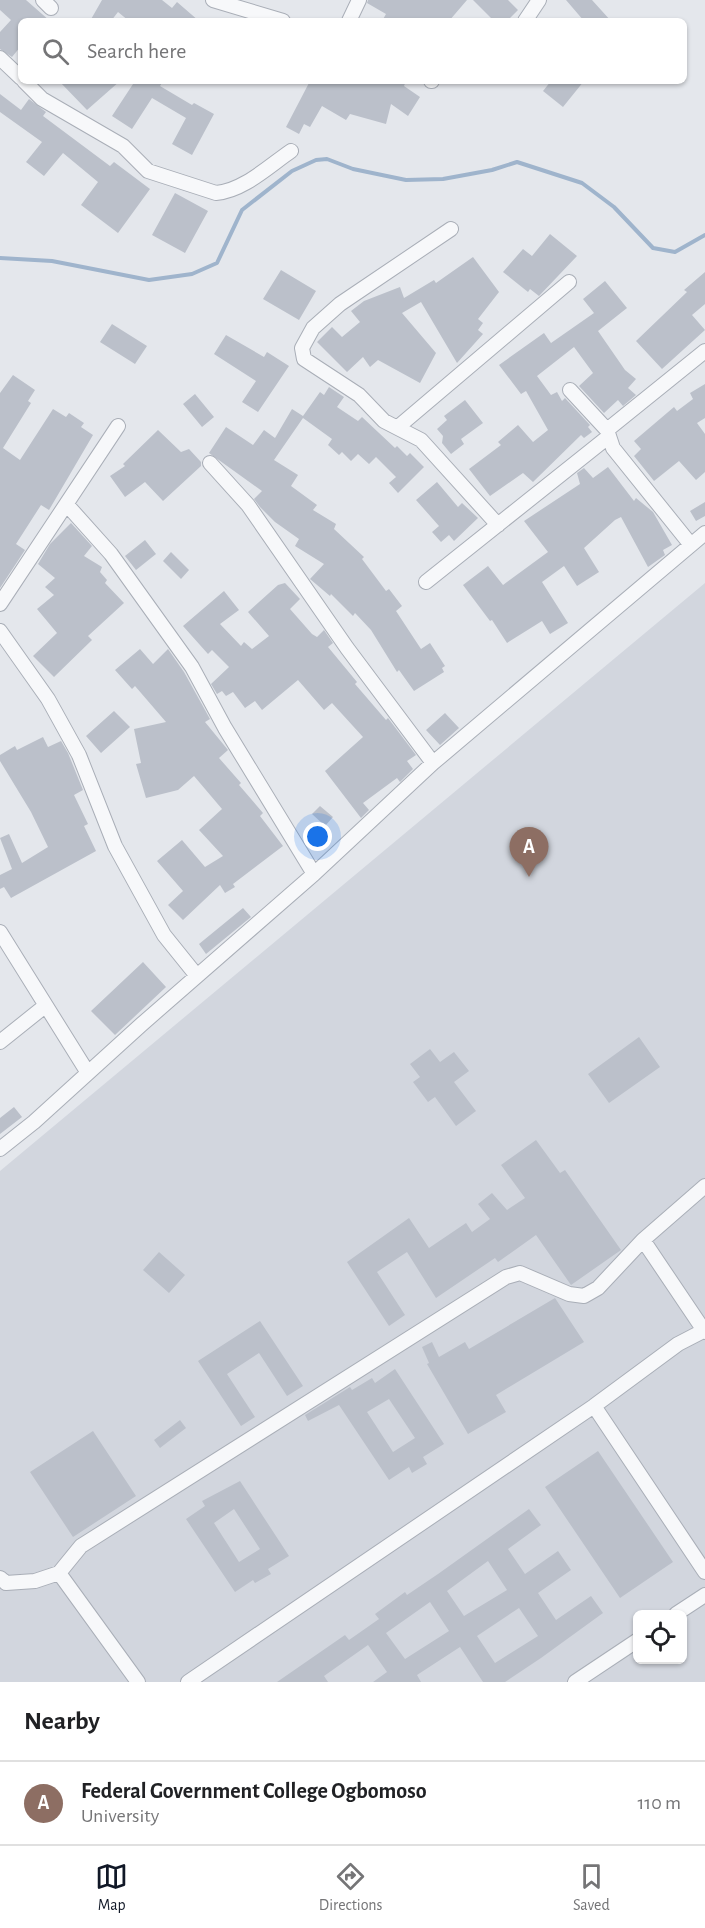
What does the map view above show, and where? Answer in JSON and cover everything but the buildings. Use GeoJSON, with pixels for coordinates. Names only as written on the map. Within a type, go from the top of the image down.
{"type":"FeatureCollection","features":[{"type":"Feature","properties":{"kind":"street"},"geometry":{"type":"LineString","coordinates":[[213,0],[273,18]]}},
{"type":"Feature","properties":{"kind":"street"},"geometry":{"type":"LineString","coordinates":[[350,18],[359,0]]}},
{"type":"Feature","properties":{"kind":"street"},"geometry":{"type":"LineString","coordinates":[[527,18],[539,0]]}},
{"type":"Feature","properties":{"kind":"street"},"geometry":{"type":"LineString","coordinates":[[0,58],[18,76]]}},
{"type":"Feature","properties":{"kind":"street"},"geometry":{"type":"LineString","coordinates":[[26,84],[42,99],[123,146],[148,171],[216,193],[226,192],[240,185],[291,151]]}},
{"type":"Feature","properties":{"kind":"street"},"geometry":{"type":"LineString","coordinates":[[452,230],[340,304],[313,328],[302,348],[304,359],[359,395],[384,421],[421,440],[498,525]]}},
{"type":"Feature","properties":{"kind":"street"},"geometry":{"type":"LineString","coordinates":[[398,427],[568,282]]}},
{"type":"Feature","properties":{"kind":"street"},"geometry":{"type":"LineString","coordinates":[[426,582],[498,525],[705,351]]}},
{"type":"Feature","properties":{"kind":"street"},"geometry":{"type":"LineString","coordinates":[[570,390],[607,434],[613,448],[691,544]]}},
{"type":"Feature","properties":{"kind":"street"},"geometry":{"type":"LineString","coordinates":[[0,604],[68,506],[118,426]]}},
{"type":"Feature","properties":{"kind":"street"},"geometry":{"type":"LineString","coordinates":[[210,463],[248,505],[347,648],[433,763]]}},
{"type":"Feature","properties":{"kind":"street"},"geometry":{"type":"LineString","coordinates":[[68,506],[111,554],[192,667],[225,728],[314,874]]}},
{"type":"Feature","properties":{"kind":"street"},"geometry":{"type":"LineString","coordinates":[[0,1149],[34,1122],[314,874],[433,763],[705,533]]}},
{"type":"Feature","properties":{"kind":"street"},"geometry":{"type":"LineString","coordinates":[[0,631],[48,699],[79,755],[115,846],[164,935],[197,976]]}},
{"type":"Feature","properties":{"kind":"street"},"geometry":{"type":"LineString","coordinates":[[0,932],[88,1073]]}},
{"type":"Feature","properties":{"kind":"street"},"geometry":{"type":"LineString","coordinates":[[0,1042],[45,1006]]}},
{"type":"Feature","properties":{"kind":"street"},"geometry":{"type":"LineString","coordinates":[[0,1578],[6,1582],[35,1581],[59,1573],[81,1546],[506,1277],[520,1274],[569,1293],[584,1296],[598,1288],[644,1240],[705,1186]]}},
{"type":"Feature","properties":{"kind":"street"},"geometry":{"type":"LineString","coordinates":[[188,1682],[594,1406],[678,1344],[705,1331],[644,1240]]}},
{"type":"Feature","properties":{"kind":"street"},"geometry":{"type":"LineString","coordinates":[[594,1406],[705,1572]]}},
{"type":"Feature","properties":{"kind":"street"},"geometry":{"type":"LineString","coordinates":[[59,1573],[138,1682]]}},
{"type":"Feature","properties":{"kind":"street"},"geometry":{"type":"LineString","coordinates":[[682,1610],[705,1595]]}},
{"type":"Feature","properties":{"kind":"street"},"geometry":{"type":"LineString","coordinates":[[575,1682],[633,1643]]}},
{"type":"Feature","properties":{"kind":"shaded area"},"geometry":{"type":"Polygon","coordinates":[[[705,583],[705,1682],[0,1682],[0,1171],[705,583]]]}},
{"type":"Feature","properties":{"kind":"waterway"},"geometry":{"type":"LineString","coordinates":[[0,258],[52,261],[149,280],[192,274],[217,263],[242,210],[292,171],[316,160],[327,159],[353,169],[406,180],[443,179],[492,170],[517,162],[582,183],[614,207],[653,248],[675,252],[705,235]]}},
{"type":"Feature","properties":{"kind":"place","name":"Federal Government College Ogbomoso"},"geometry":{"type":"Point","coordinates":[529,877]}}]}
